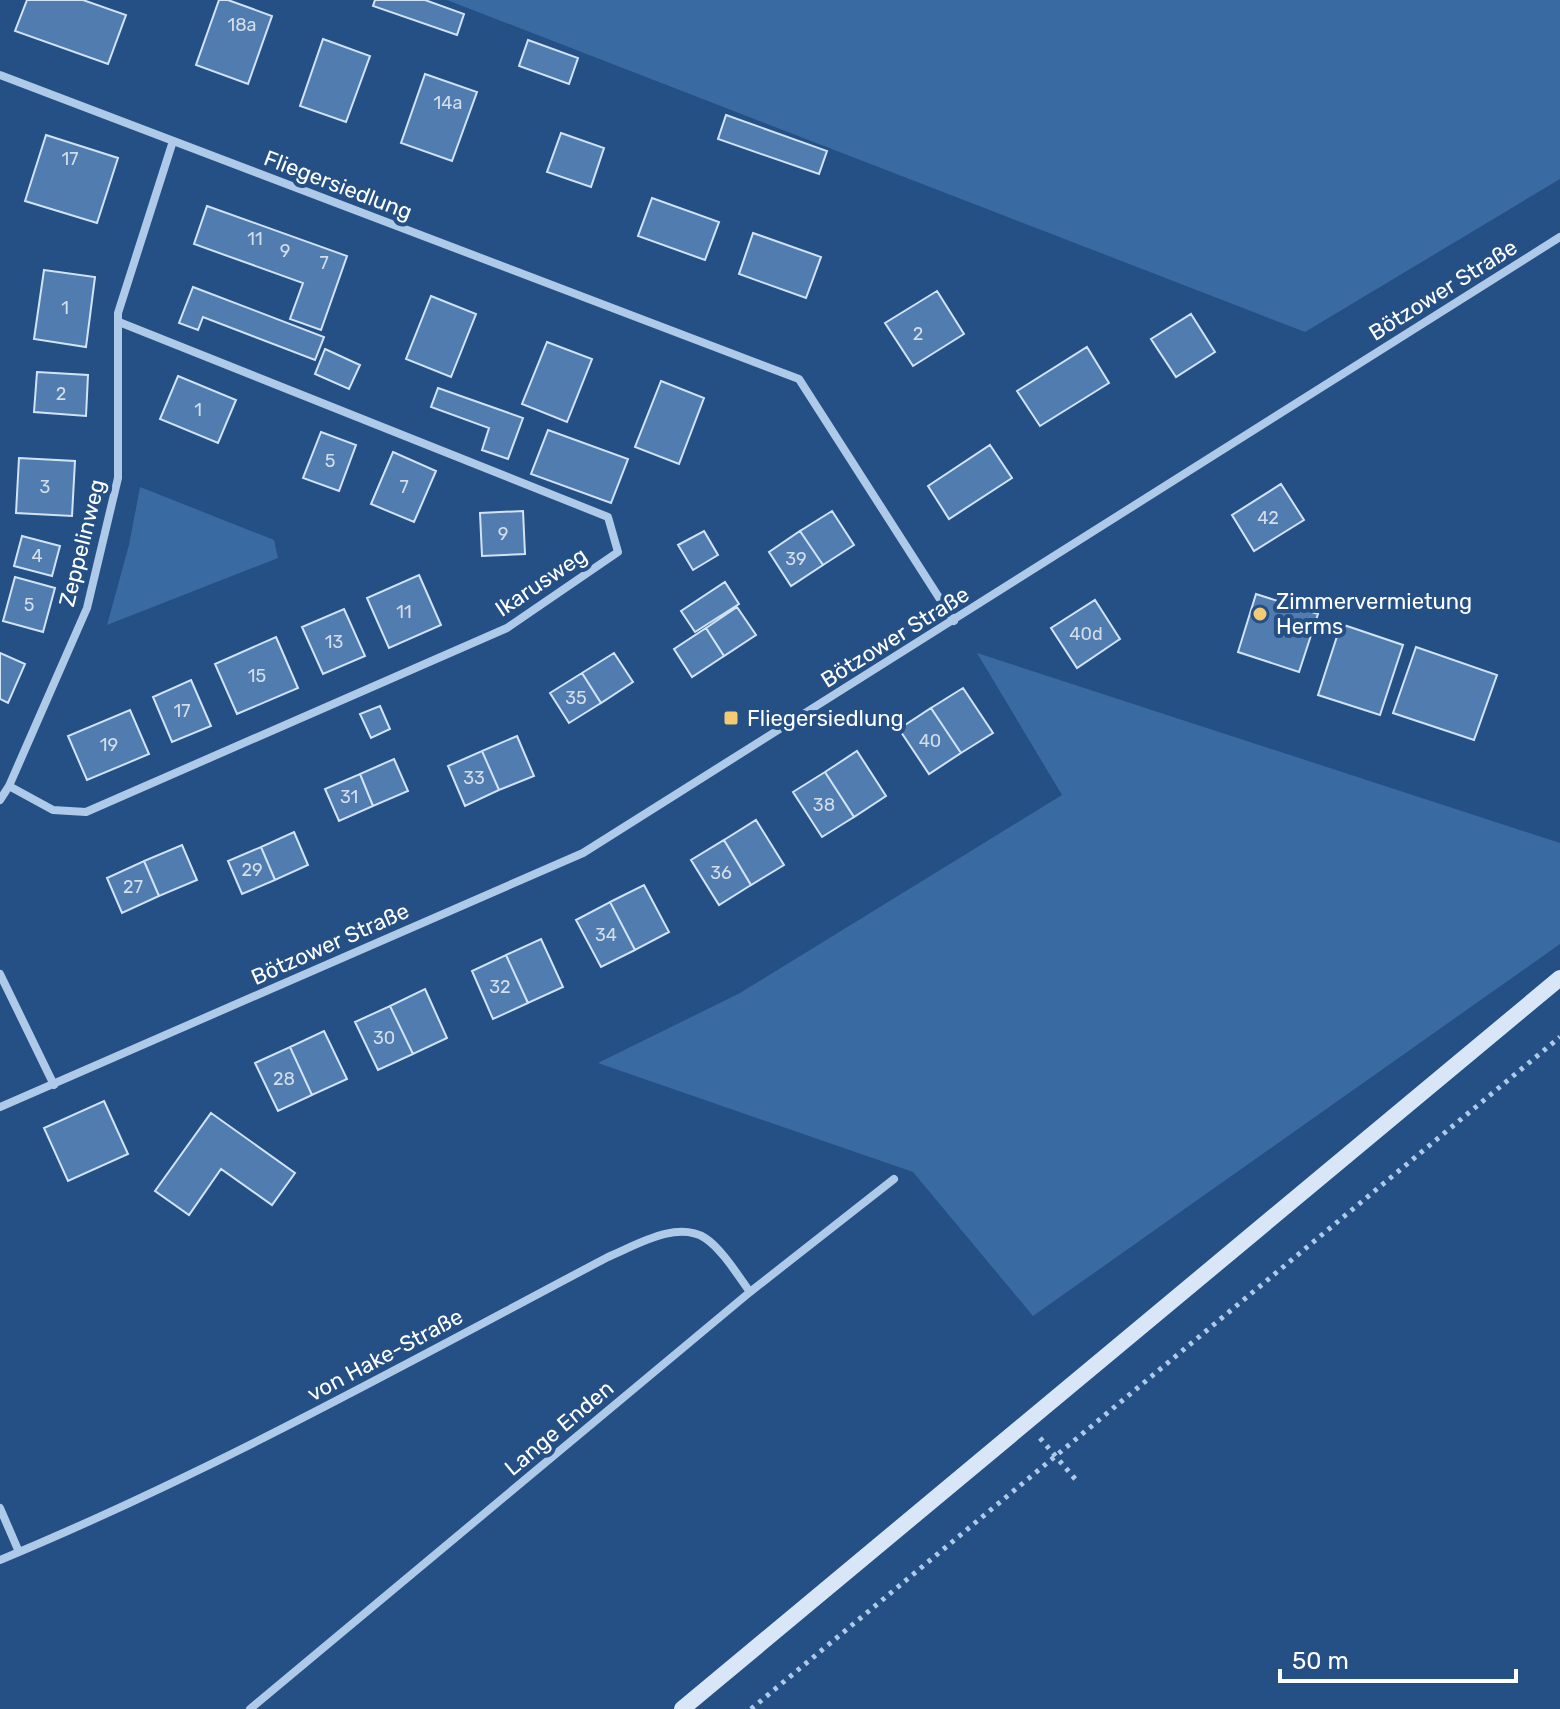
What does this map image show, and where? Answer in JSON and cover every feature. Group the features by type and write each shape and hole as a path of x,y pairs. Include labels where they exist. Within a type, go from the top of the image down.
{"main road":[{"path":"682,1709 1560,978"}],"street":[{"name":"Fliegersiedlung","path":"0,75 799,379 954,621"},
{"name":"Zeppelinweg","path":"0,800 9,786 87,608 118,478 118,313 173,141"},
{"name":"Bötzower Straße","path":"0,1107 583,853 1560,237"},
{"name":"Ikarusweg","path":"9,786 53,810 86,812 507,628 618,552 608,517 119,322"},
{"path":"0,974 54,1085"},
{"name":"Lange Enden","path":"250,1709 750,1292 894,1179"},
{"name":"von Hake-Straße","path":"0,1560 196,1473 308,1417 608,1257 655,1237 680,1231 705,1238 750,1292"},
{"path":"0,1508 19,1552"}],"path":[{"path":"751,1709 1560,1037"},
{"path":"1028,1422 1076,1480"}],"shaded area":[{"path":"447,0 1560,0 1560,179 1305,332"},
{"path":"140,487 274,540 278,558 107,625 129,545"},
{"path":"977,653 1560,843 1560,944 1033,1316 913,1172 598,1063 740,993 1062,795"}],"building":[{"path":"27,0 83,0 126,15 108,64 15,31"},
{"path":"219,0 228,0 272,16 248,84 196,65"},
{"path":"375,0 425,0 464,14 457,35 373,6"},
{"path":"323,39 370,56 346,122 300,106"},
{"path":"528,40 578,58 569,84 519,66"},
{"path":"425,74 477,92 452,161 401,143"},
{"path":"726,115 827,151 819,174 718,139"},
{"path":"561,133 604,148 591,187 547,172"},
{"path":"46,135 118,158 97,223 25,201"},
{"path":"652,198 719,222 705,260 638,236"},
{"path":"207,206 347,256 321,330 290,319 303,283 194,244"},
{"path":"753,233 821,257 806,298 739,274"},
{"path":"44,270 95,277 86,347 34,339"},
{"path":"193,287 324,337 315,360 203,317 198,330 179,323"},
{"path":"937,291 964,334 913,366 885,323"},
{"path":"431,296 476,314 451,377 406,359"},
{"path":"1191,314 1215,352 1176,377 1151,339"},
{"path":"547,342 592,359 567,422 522,404"},
{"path":"1087,347 1109,383 1040,426 1017,391"},
{"path":"325,349 360,365 349,389 315,374"},
{"path":"37,372 88,375 86,416 34,412"},
{"path":"178,376 236,400 218,443 160,419"},
{"path":"661,381 704,398 679,464 635,447"},
{"path":"438,388 523,418 508,459 482,450 489,428 431,407"},
{"path":"548,430 628,459 611,503 531,474"},
{"path":"321,432 356,445 339,491 303,478"},
{"path":"990,445 1012,478 949,519 928,486"},
{"path":"393,452 436,471 414,522 371,504"},
{"path":"19,458 75,461 72,516 16,513"},
{"path":"1281,484 1304,520 1254,551 1232,515"},
{"path":"523,511 525,554 482,556 480,513"},
{"path":"832,511 854,545 823,565 800,531"},
{"path":"704,531 718,555 693,570 678,545"},
{"path":"800,531 823,565 791,586 769,552"},
{"path":"22,536 60,546 52,576 14,566"},
{"path":"419,575 441,625 389,648 367,598"},
{"path":"15,577 55,588 43,632 3,621"},
{"path":"725,582 739,604 695,632 681,611"},
{"path":"1256,594 1318,614 1299,672 1238,652"},
{"path":"1095,600 1120,639 1077,668 1051,628"},
{"path":"737,607 756,635 724,656 706,628"},
{"path":"344,609 365,656 323,674 302,627"},
{"path":"1341,624 1403,645 1380,715 1318,695"},
{"path":"706,628 724,656 692,677 674,649"},
{"path":"276,637 298,688 237,714 215,664"},
{"path":"1416,647 1497,675 1474,740 1393,713"},
{"path":"0,653 25,664 8,703 0,699"},
{"path":"614,653 633,682 601,703 582,673"},
{"path":"582,673 601,703 569,723 550,693"},
{"path":"191,680 211,726 172,742 153,697"},
{"path":"963,688 993,733 961,753 931,708"},
{"path":"380,706 390,729 371,738 360,714"},
{"path":"931,708 961,753 929,774 899,729"},
{"path":"130,710 149,754 87,780 68,736"},
{"path":"517,736 534,776 499,790 482,751"},
{"path":"482,751 499,790 465,806 448,766"},
{"path":"857,751 886,796 854,817 825,772"},
{"path":"394,759 408,791 373,806 360,774"},
{"path":"825,772 854,817 822,837 793,792"},
{"path":"360,774 373,806 339,821 325,789"},
{"path":"756,820 784,865 751,885 724,840"},
{"path":"294,832 308,865 275,880 261,847"},
{"path":"724,840 751,885 719,905 691,860"},
{"path":"182,845 197,880 159,896 144,861"},
{"path":"261,847 275,880 242,894 228,861"},
{"path":"144,861 159,896 122,913 107,878"},
{"path":"644,885 669,932 635,950 610,902"},
{"path":"610,902 635,950 601,967 576,920"},
{"path":"541,939 563,987 528,1003 506,955"},
{"path":"506,955 528,1003 493,1019 472,971"},
{"path":"425,989 447,1038 413,1054 390,1006"},
{"path":"390,1006 413,1054 378,1070 355,1022"},
{"path":"324,1031 347,1079 312,1095 290,1047"},
{"path":"290,1047 312,1095 278,1111 255,1063"},
{"path":"104,1101 128,1154 68,1181 44,1128"},
{"path":"211,1113 295,1173 272,1205 221,1169 189,1215 155,1191"}],"place":[{"name":"Zimmervermietung Herms","path":"1260,614"},
{"name":"Fliegersiedlung","path":"731,718"}]}
